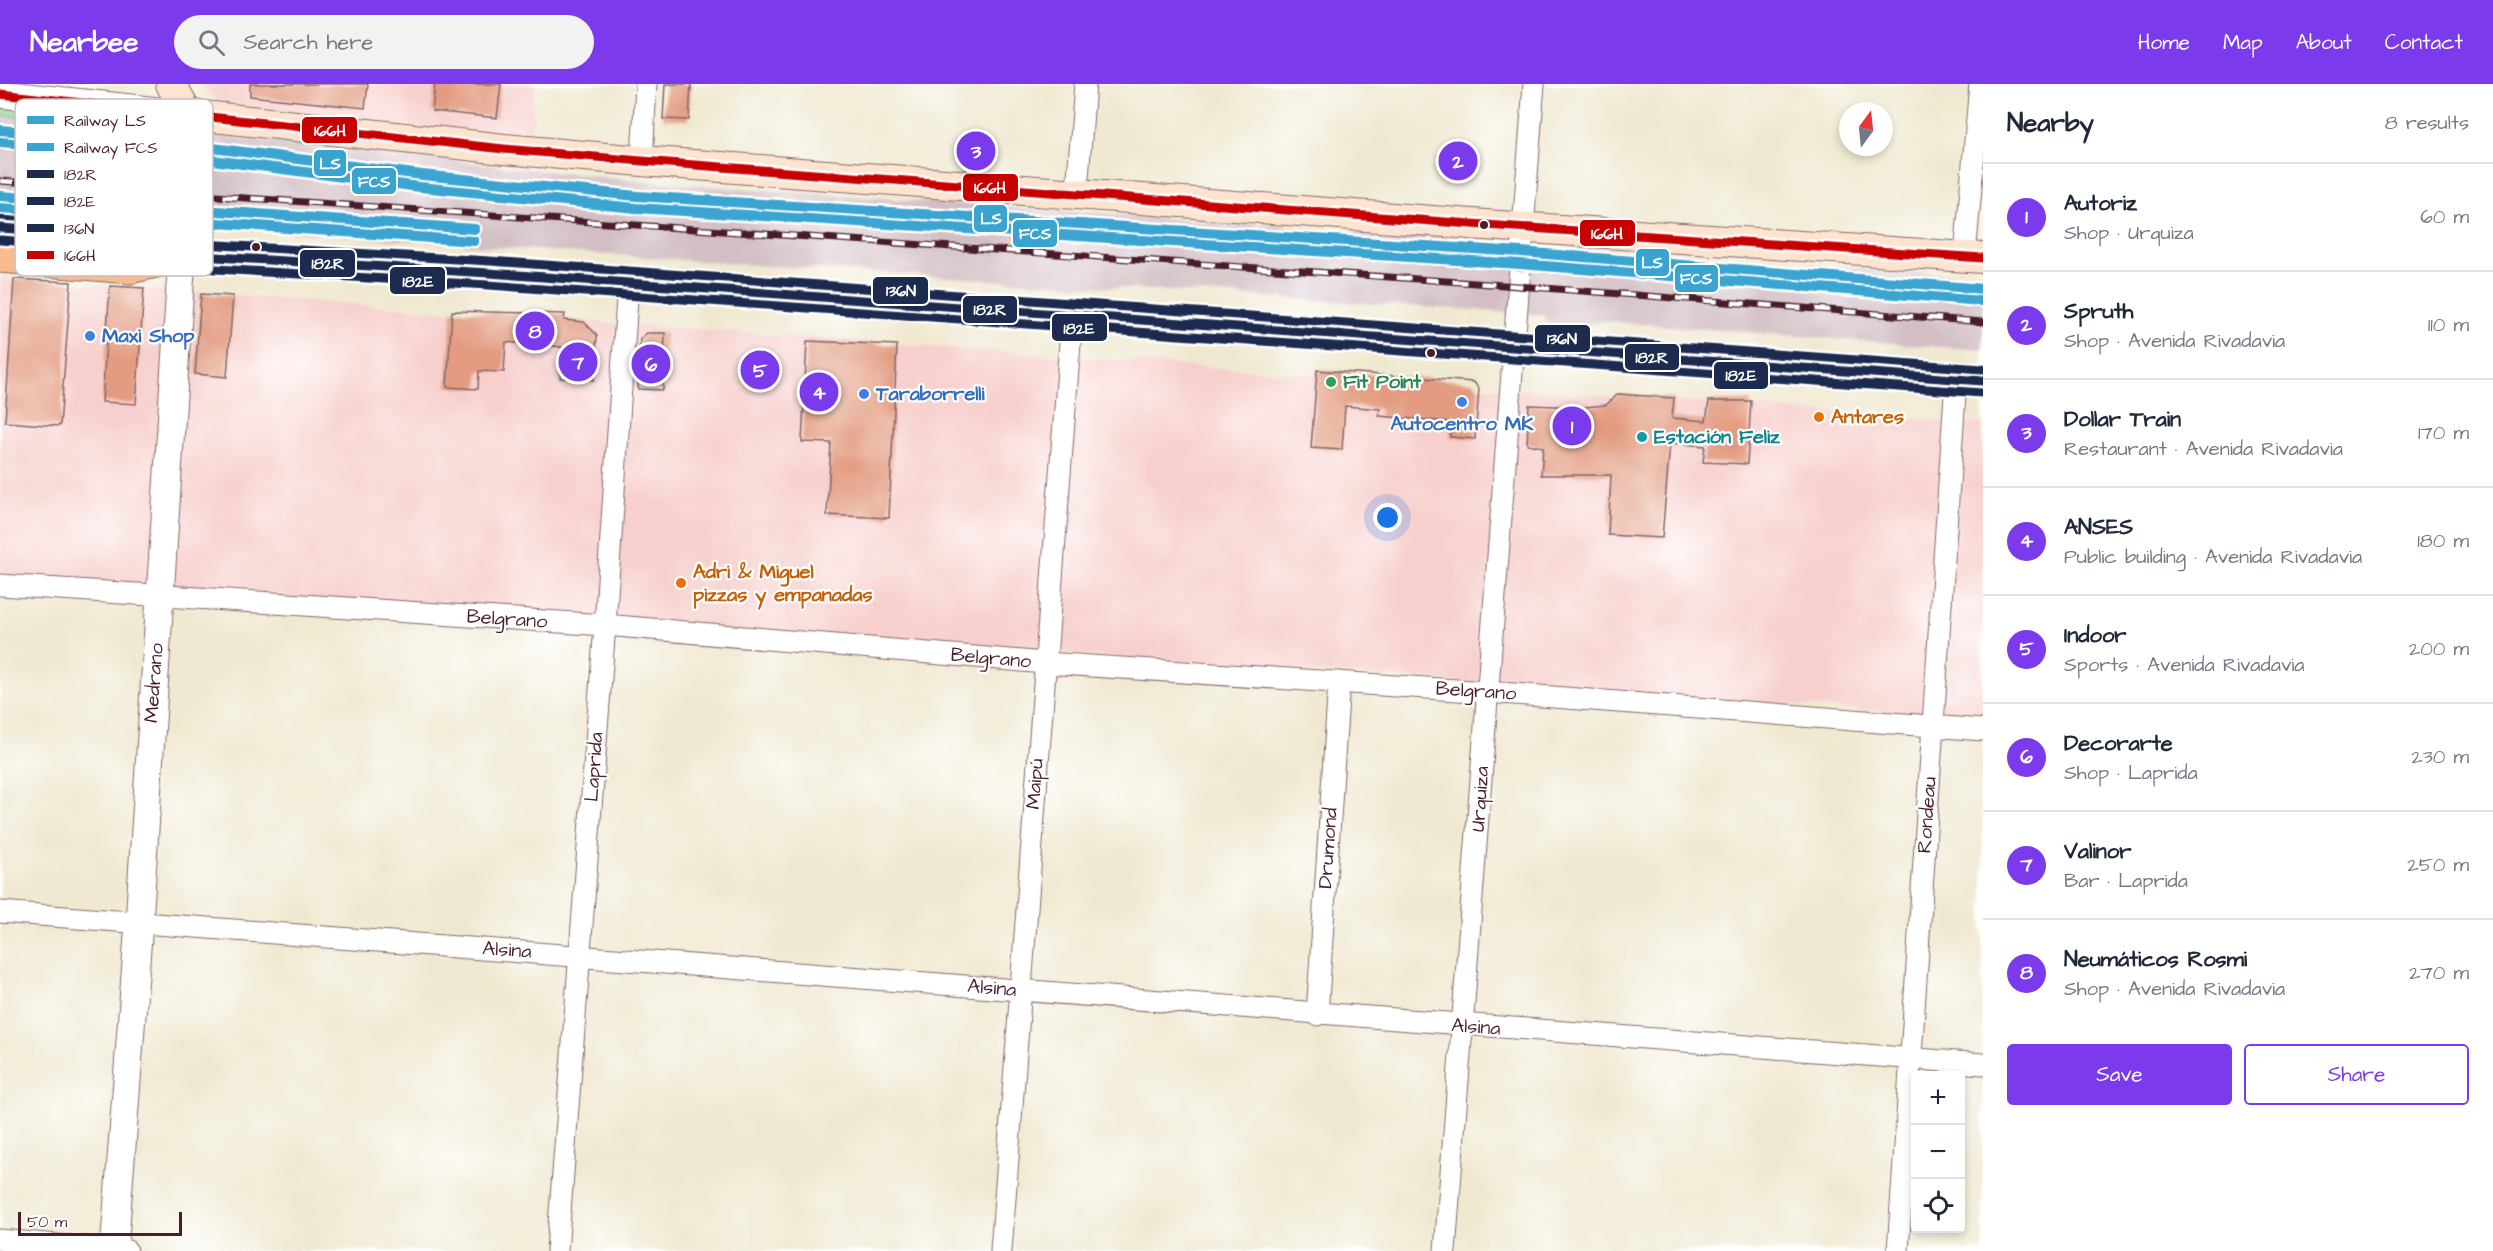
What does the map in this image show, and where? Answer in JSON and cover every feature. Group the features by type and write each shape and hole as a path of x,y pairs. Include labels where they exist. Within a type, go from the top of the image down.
{"main road":[{"name":"Medrano","path":"171,84 178,99"},
{"path":"213,117 504,150 642,161 1523,227 1974,257"},
{"path":"0,228 15,229"},
{"path":"0,256 15,257"},
{"path":"213,257 628,284 1970,380"}],"street":[{"path":"642,161 646,84"},
{"path":"1077,192 1085,84"},
{"name":"Urquiza","path":"1445,1251 1512,346 1534,84"},
{"path":"1974,257 1980,84"},
{"path":"0,94 46,99"},
{"name":"Medrano","path":"118,1251 181,276"},
{"name":"Laprida","path":"557,1251 605,625 628,284"},
{"name":"Maipú","path":"1001,1251 1019,990 1072,316"},
{"name":"Rondeau","path":"1898,1251 1933,725 1970,380"},
{"name":"Belgrano","path":"0,585 605,625 1045,663 1487,692 1983,730"},
{"name":"Drumond","path":"1317,1015 1339,682"},
{"name":"Alsina","path":"0,912 580,955 1317,1015 1983,1064"},
{"path":"0,1240 118,1251"}],"shaded area":[{"path":"200,84 535,84 531,142 220,104"},
{"path":"0,115 15,116 15,210 0,209"},
{"path":"213,134 648,182 1478,240 1486,244 1626,251 1983,277 1983,350 1603,321 1577,327 1546,323 1545,315 291,233 267,225 213,222"},
{"path":"0,278 1983,424 1983,719 0,578"}],"green space":[{"path":"0,104 15,105 15,116 0,115"}],"building":[{"path":"250,84 368,84 365,108 250,96"},
{"path":"435,84 501,84 497,118 432,111"},
{"path":"665,84 691,84 689,120 663,119"},
{"path":"14,279 71,282 60,426 5,422"},
{"path":"110,286 144,288 136,404 102,402"},
{"path":"201,294 233,296 227,377 195,374"},
{"path":"452,311 565,314 564,320 584,322 597,335 594,380 560,378 562,347 506,342 504,372 479,371 478,389 447,387"},
{"path":"647,333 665,333 663,390 638,389 640,339"},
{"name":"Taraborrelli","path":"807,341 897,345 889,518 827,515 831,443 802,442"},
{"path":"1317,370 1474,382 1479,389 1475,439 1450,437 1451,422 1379,416 1380,409 1345,406 1342,450 1311,448"},
{"path":"1618,394 1674,398 1672,418 1706,421 1709,401 1751,401 1747,464 1703,462 1705,446 1670,443 1662,538 1608,535 1611,475 1541,475 1543,447 1527,444 1529,405 1585,407 1606,405"}],"railway":[{"path":"0,145 15,146"},
{"path":"213,161 420,189 636,210 1520,268 1983,303"},
{"path":"0,181 15,182"},
{"path":"213,196 1518,286 1983,322"}],"rail line":[{"name":"LS","path":"0,130 15,131"},
{"name":"FCS","path":"0,142 15,143"},
{"name":"LS","path":"213,148 422,175 637,196 1521,252 1983,289"},
{"name":"FCS","path":"213,160 420,187 636,208 1520,264 1982,301"},
{"name":"LS","path":"0,196 15,197"},
{"name":"FCS","path":"0,208 15,209"},
{"name":"LS","path":"213,211 475,229"},
{"name":"FCS","path":"213,223 474,241"}],"transit line":[{"name":"166H","path":"0,94 46,99"},
{"name":"166H","path":"213,117 504,149 642,161 1485,225 1983,258"},
{"name":"136N","path":"1,216 15,217"},
{"name":"182R","path":"0,228 15,229"},
{"name":"182E","path":"0,240 15,241"},
{"name":"136N","path":"213,245 490,261 1983,369"},
{"name":"182R","path":"213,257 489,273 1983,381"},
{"name":"182E","path":"213,269 488,285 1982,393"}],"place":[{"name":"Dollar Train","path":"976,151"},
{"name":"Spruth","path":"1458,161"},
{"name":"Neumáticos Rosmi","path":"535,331"},
{"name":"Maxi Shop","path":"90,336"},
{"name":"Valinor","path":"578,362"},
{"name":"Decorarte","path":"651,364"},
{"name":"Indoor","path":"760,370"},
{"name":"Fit Point","path":"1331,382"},
{"name":"ANSES","path":"819,392"},
{"name":"Taraborrelli","path":"864,394"},
{"name":"Autocentro MK","path":"1462,402"},
{"name":"Antares","path":"1819,417"},
{"name":"Autoriz","path":"1572,426"},
{"name":"Estación Feliz","path":"1642,437"},
{"name":"Adri & Miguel pizzas y empanadas","path":"681,583"}]}
